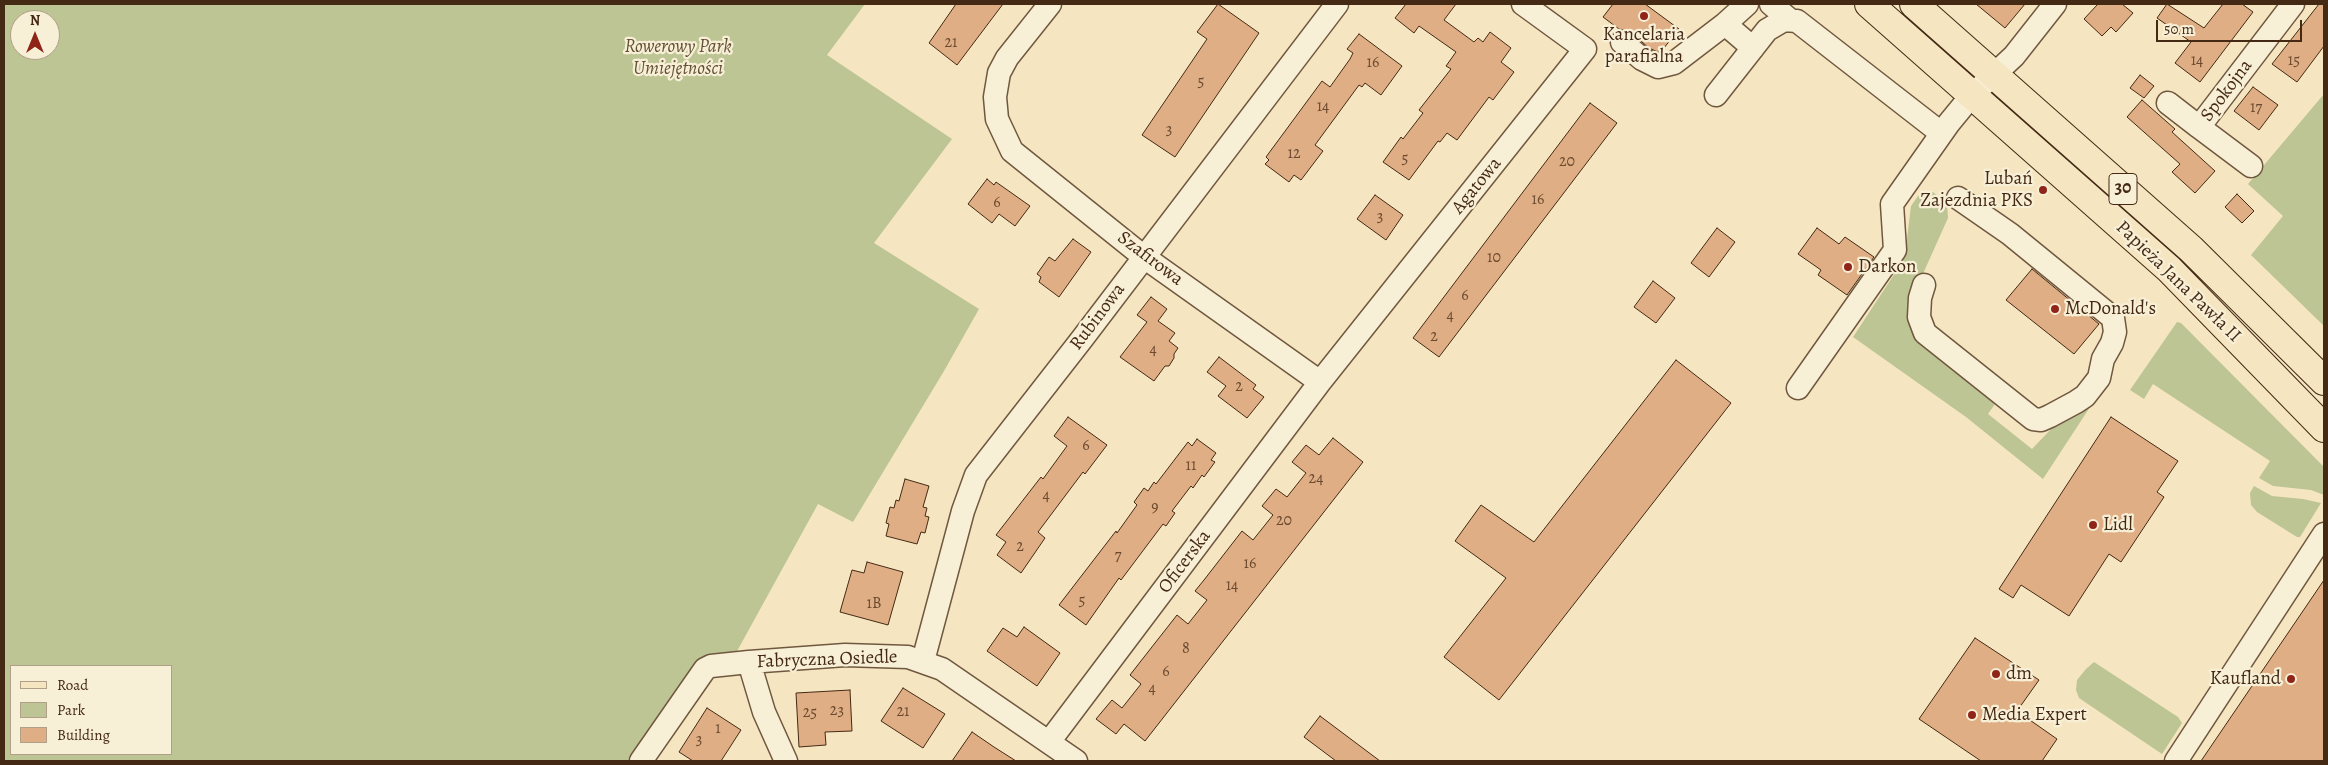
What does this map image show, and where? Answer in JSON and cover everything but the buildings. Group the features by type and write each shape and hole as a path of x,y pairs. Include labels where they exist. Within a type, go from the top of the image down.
{"main road":[{"name":"Papieża Jana Pawła II","path":"1869,4 2169,269 2324,428"},
{"name":"Papieża Jana Pawła II","path":"1914,4 2191,249 2324,381"}],"street":[{"name":"Szafirowa","path":"1050,4 1007,58 999,73 995,97 997,119 1007,143 1022,160 1144,256 1320,382"},
{"name":"Rubinowa","path":"923,661 963,511 976,474 1338,4"},
{"name":"Agatowa","path":"1320,382 1585,49 1523,4"},
{"path":"1622,42 1642,59 1658,67 1674,63 1725,24 1747,4"},
{"path":"1771,4 1790,20"},
{"path":"1798,388 1895,250 1892,204 1941,133 1972,95 2014,56 2054,4"},
{"name":"Spokojna","path":"2251,166 2199,127 2293,4"},
{"path":"1716,96 1752,48 1772,26 1790,20 1797,21 1809,28 1941,133"},
{"path":"1725,24 1752,48"},
{"path":"2168,103 2199,127"},
{"path":"1924,285 1920,298 1920,325 1925,333 2033,419 2050,416 2065,407 2068,397 2078,380 2090,367 2103,359 2112,343 2115,323 2109,313 2010,234 1958,198"},
{"name":"Oficerska","path":"1049,742 1320,382"},
{"path":"2176,761 2318,558 2324,534"},
{"name":"Fabryczna Osiedle","path":"641,761 700,673 710,666 845,655 890,655 923,661 953,676 1076,761"},
{"path":"749,662 764,712 786,761"}],"green space":[{"name":"Rowerowy Park Umiejętności","path":"4,4 865,4 827,55 952,139 874,243 979,309 853,522 818,504 736,653 701,657 632,761 4,761"},
{"path":"2324,94 2324,326 2251,255 2283,216 2248,184"},
{"path":"1933,192 1947,204 1948,218 1913,296 1908,314 1914,332 1997,401 1988,414 2032,449 2054,426 2092,404 2043,479 1966,417 1853,337 1905,255 1911,206 1918,196"},
{"path":"2177,322 2181,323 2324,467 2324,495 2311,490 2273,486 2259,478 2270,461 2153,384 2144,399 2130,390"},
{"path":"2254,486 2272,496 2321,503 2300,537 2297,537 2257,512 2251,505 2250,493"},
{"path":"2094,662 2178,717 2182,723 2162,754 2079,698 2076,690 2077,680"}],"place":[{"name":"Kancelaria parafialna","path":"1644,16"},
{"name":"Lubań Zajezdnia PKS","path":"2043,190"},
{"name":"Darkon","path":"1848,267"},
{"name":"McDonald's","path":"2055,309"},
{"name":"Lidl","path":"2093,525"},
{"name":"dm","path":"1996,674"},
{"name":"Kaufland","path":"2291,679"},
{"name":"Media Expert","path":"1972,715"}]}
